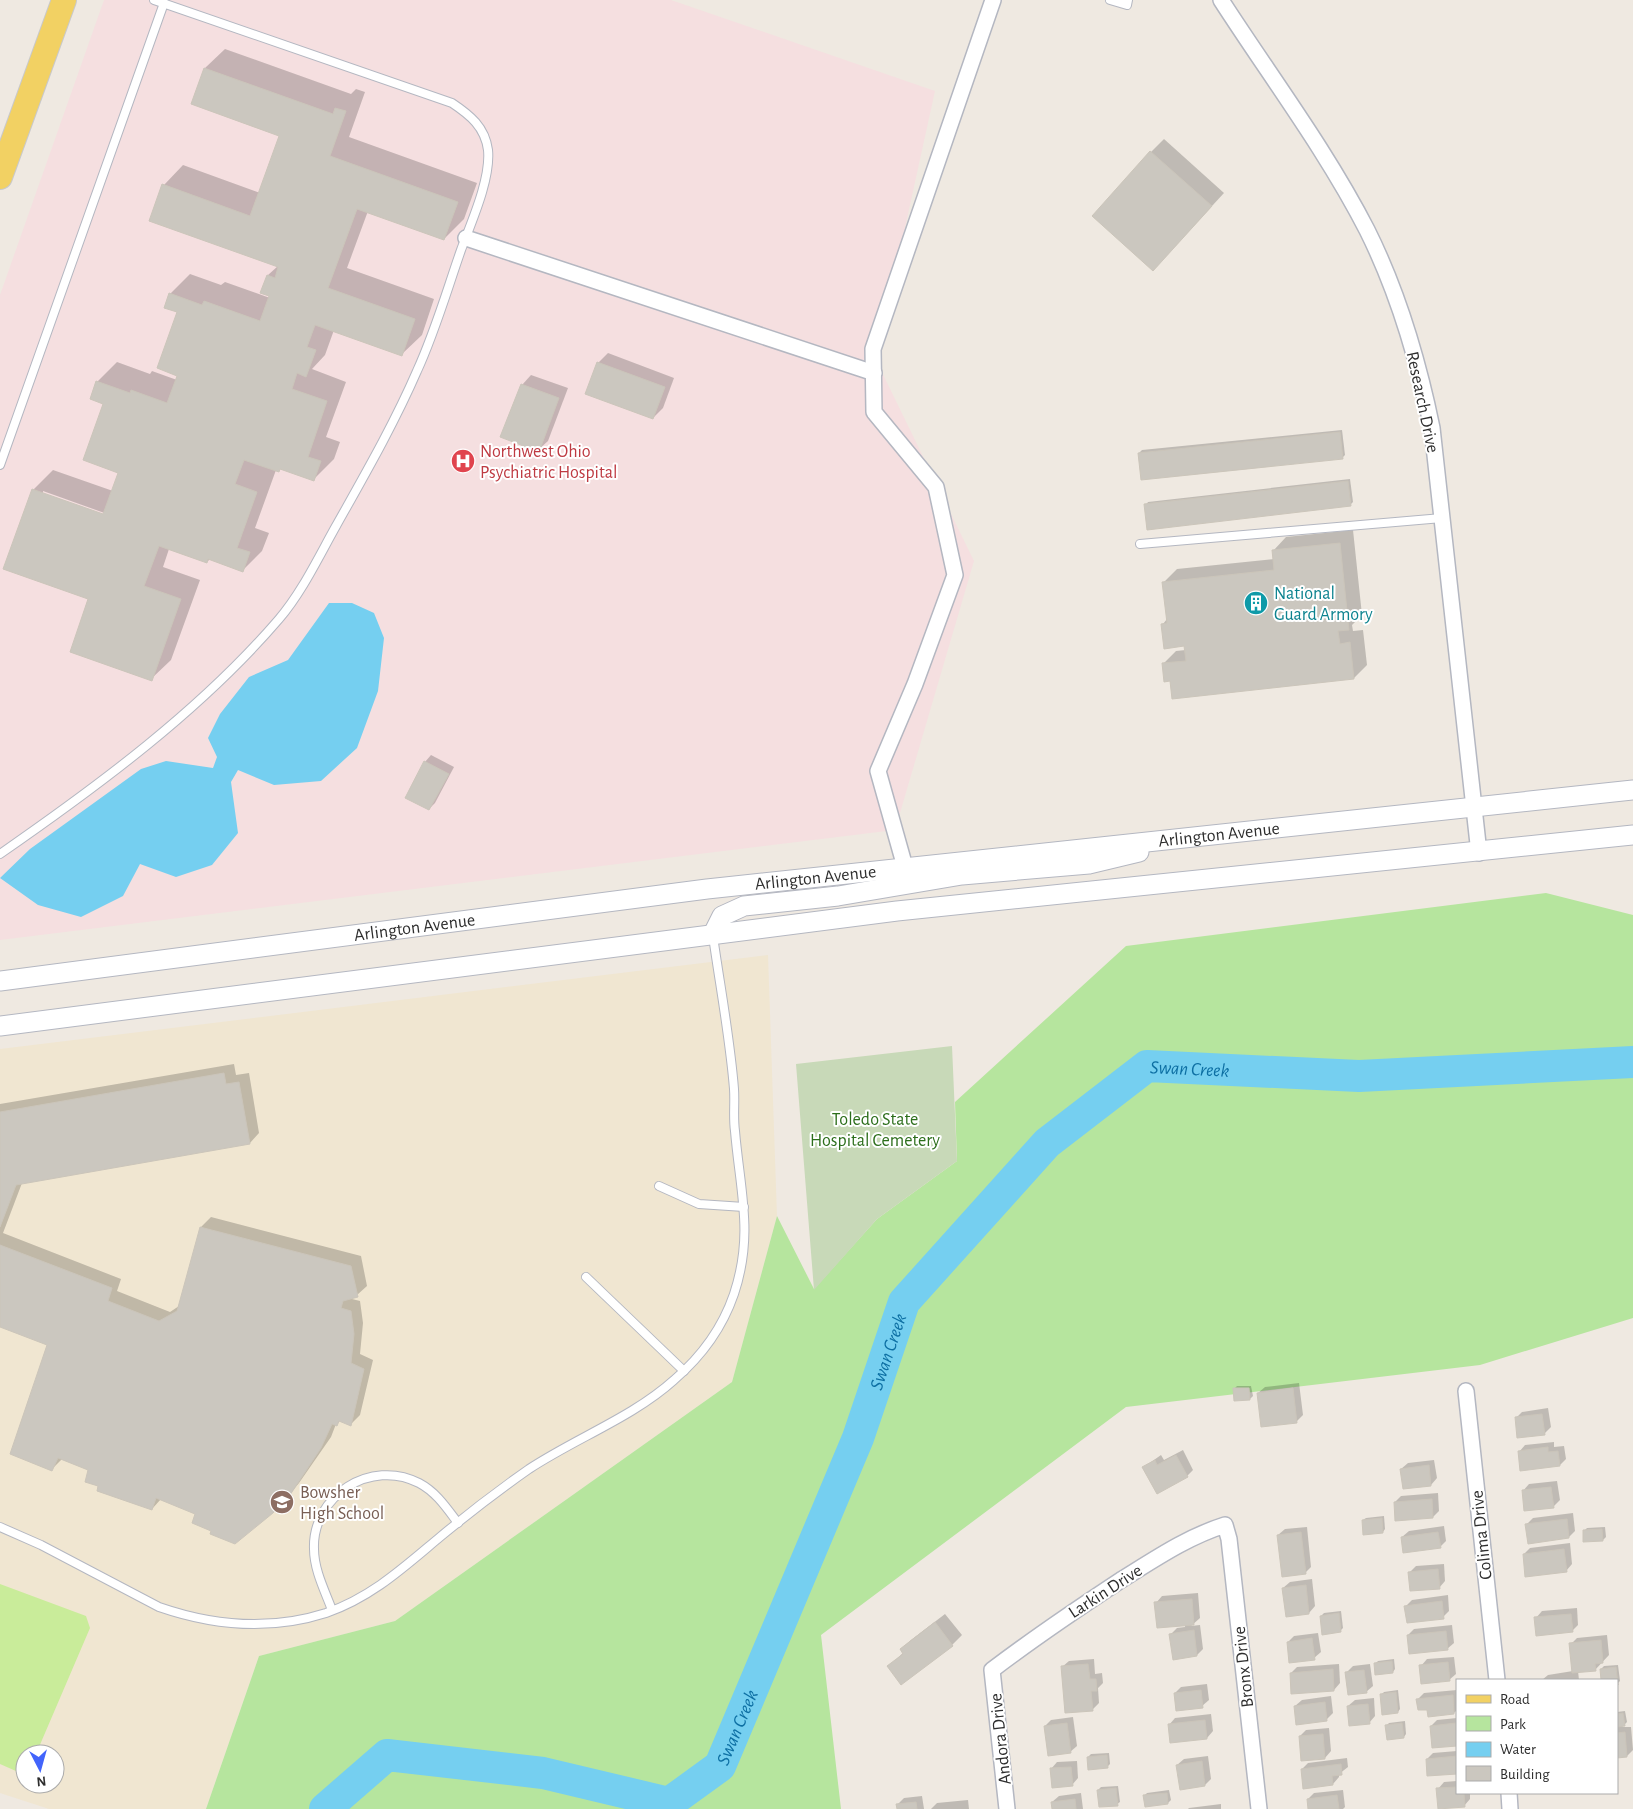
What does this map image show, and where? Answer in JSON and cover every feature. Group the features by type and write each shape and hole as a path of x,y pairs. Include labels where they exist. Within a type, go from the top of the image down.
{"main road":[{"path":"0,177 64,0"}],"street":[{"path":"905,867 878,771 915,684 955,575 936,486 874,412 873,349 993,0"},
{"name":"Research Drive","path":"1221,0 1340,183 1367,230 1387,275 1421,376 1432,428 1479,852"},
{"path":"466,238 874,373"},
{"name":"Arlington Avenue","path":"0,981 708,889 1633,790"},
{"path":"713,934 722,916 744,906 838,896 962,875 1089,864 1221,834"},
{"path":"0,1026 897,911 1633,835"},
{"name":"Colima Drive","path":"1466,1390 1497,1679"},
{"name":"Larkin Drive","path":"992,1670 1048,1628 1149,1563 1198,1533 1225,1525"},
{"name":"Bronx Drive","path":"1225,1525 1229,1539 1258,1809"},
{"name":"Andora Drive","path":"992,1670 1007,1809"},
{"path":"1509,1794 1510,1809"}],"lane":[{"path":"0,854 94,785 194,705 247,655 290,605 359,485 418,371 466,238 484,181 488,152 485,139 478,124 467,112 452,102 154,0"},
{"path":"1110,0 1127,5 1128,0"},
{"path":"0,465 164,4"},
{"path":"1140,544 1442,518"},
{"path":"0,1527 41,1545 159,1608 228,1624 279,1624 332,1610 368,1594 390,1580 458,1523 527,1471 576,1440 646,1402 684,1371 703,1352 715,1335 732,1298 744,1254 744,1207 734,1129 734,1089 713,934"},
{"path":"659,1186 699,1204 744,1207"},
{"path":"586,1277 684,1371"},
{"path":"332,1610 316,1566 314,1536 325,1508 345,1488 373,1477 403,1476 431,1490 458,1523"}],"shaded area":[{"name":"Northwest Ohio Psychiatric Hospital","path":"104,0 671,0 935,91 876,360 974,561 895,830 0,940 0,295"},
{"name":"Bowsher High School","path":"768,955 777,1216 732,1382 395,1621 259,1656 206,1809 49,1809 0,1793 0,1049"}],"green space":[{"path":"1546,893 1633,915 1633,1318 1480,1365 1126,1407 821,1635 841,1809 206,1809 259,1656 395,1621 732,1382 777,1216 814,1289 877,1219 957,1161 955,1102 1126,946"},
{"name":"Toledo State Hospital Cemetery","path":"952,1046 957,1161 877,1219 814,1290 796,1064"},
{"path":"0,1584 86,1616 90,1628 40,1744 15,1744 15,1771 0,1764"}],"water":[{"path":"329,603 352,603 374,613 384,638 378,691 357,748 321,781 274,785 238,770 231,782 238,833 212,865 176,877 140,864 123,896 81,917 38,905 0,878 30,849 141,769 166,761 213,768 217,757 208,738 220,714 249,677 288,660"}],"building":[{"path":"204,68 333,114 335,108 346,111 330,156 458,202 444,240 357,209 328,288 415,319 402,356 315,325 307,347 316,350 306,377 297,373 292,389 327,401 308,457 321,461 314,481 280,469 279,472 244,460 235,484 257,492 237,548 250,552 243,572 208,559 207,563 159,546 144,586 181,599 152,681 70,652 88,599 3,569 32,489 103,514 118,473 83,460 103,404 90,399 96,381 130,393 131,390 167,403 177,376 157,368 177,312 164,308 169,293 202,305 204,301 260,321 269,296 260,293 267,275 275,278 278,267 149,221 162,184 250,216 279,136 191,104"},
{"path":"1150,151 1212,206 1153,271 1092,216"},
{"path":"597,362 665,387 653,419 585,394"},
{"path":"521,384 559,398 539,452 500,437"},
{"path":"1340,432 1343,459 1141,480 1138,453"},
{"path":"1348,481 1351,506 1147,530 1144,504"},
{"name":"National Guard Armory","path":"1340,543 1349,630 1338,631 1340,644 1350,642 1354,679 1172,699 1170,681 1164,682 1162,663 1186,661 1184,646 1164,649 1161,624 1167,623 1162,582 1274,570 1272,550"},
{"path":"424,761 449,774 429,810 405,798"},
{"path":"224,1073 226,1084 239,1082 250,1144 16,1185 0,1227 0,1112"},
{"path":"200,1227 351,1266 358,1297 343,1301 341,1308 351,1311 354,1334 351,1363 364,1369 351,1426 339,1421 337,1426 332,1424 321,1448 290,1495 273,1513 235,1544 210,1534 211,1531 192,1523 195,1514 156,1498 152,1510 97,1491 98,1486 85,1482 88,1470 58,1458 52,1471 10,1454 47,1345 0,1327 0,1245 112,1288 108,1301 159,1321 177,1311"},
{"path":"1233,1388 1249,1388 1250,1400 1234,1401"},
{"path":"1293,1388 1297,1423 1261,1427 1257,1393"},
{"path":"1542,1414 1545,1435 1517,1438 1515,1417"},
{"path":"1548,1447 1548,1452 1558,1451 1560,1466 1520,1471 1518,1451"},
{"path":"1176,1455 1188,1477 1157,1494 1142,1467 1155,1460 1157,1465"},
{"path":"1429,1465 1431,1486 1403,1489 1400,1469"},
{"path":"1551,1487 1554,1508 1524,1511 1522,1490"},
{"path":"1432,1499 1433,1518 1395,1521 1394,1502"},
{"path":"1382,1518 1383,1533 1363,1535 1362,1520"},
{"path":"1567,1519 1569,1538 1528,1544 1525,1524"},
{"path":"1602,1529 1603,1541 1583,1542 1583,1530"},
{"path":"1301,1532 1306,1574 1282,1577 1277,1535"},
{"path":"1438,1532 1441,1548 1403,1553 1401,1537"},
{"path":"1564,1549 1567,1572 1525,1577 1523,1554"},
{"path":"1438,1569 1440,1589 1410,1591 1408,1572"},
{"path":"1306,1585 1309,1614 1286,1617 1282,1588"},
{"path":"1192,1599 1194,1625 1157,1628 1154,1602"},
{"path":"1442,1601 1444,1619 1407,1623 1404,1606"},
{"path":"1339,1613 1341,1632 1322,1635 1320,1616"},
{"path":"1571,1614 1573,1632 1536,1636 1534,1617"},
{"path":"935,1622 953,1646 901,1685 887,1666 903,1654 900,1649"},
{"path":"1194,1630 1197,1656 1173,1660 1169,1634"},
{"path":"1446,1631 1448,1650 1409,1654 1407,1635"},
{"path":"1312,1638 1315,1660 1289,1663 1287,1642"},
{"path":"1601,1640 1603,1663 1595,1664 1596,1671 1572,1673 1569,1643"},
{"path":"1392,1661 1393,1673 1375,1675 1374,1663"},
{"path":"1448,1662 1450,1681 1421,1684 1419,1665"},
{"path":"1088,1664 1090,1679 1096,1679 1097,1691 1091,1691 1093,1711 1065,1713 1061,1666"},
{"path":"1616,1667 1617,1679 1601,1679 1600,1669"},
{"path":"1333,1669 1334,1691 1291,1694 1290,1673"},
{"path":"1364,1670 1367,1693 1348,1695 1345,1672"},
{"path":"1201,1690 1203,1708 1176,1711 1174,1693"},
{"path":"1396,1692 1398,1713 1382,1715 1380,1694"},
{"path":"1453,1695 1454,1714 1428,1717 1427,1710 1418,1710 1416,1699"},
{"path":"1325,1702 1327,1721 1296,1725 1294,1706"},
{"path":"1368,1704 1370,1724 1349,1726 1347,1706"},
{"path":"1623,1713 1625,1726 1618,1727 1618,1714"},
{"path":"1205,1720 1207,1739 1170,1743 1168,1724"},
{"path":"1067,1723 1071,1753 1048,1756 1044,1726"},
{"path":"1402,1723 1404,1738 1387,1740 1385,1725"},
{"path":"1456,1723 1456,1746 1432,1748 1430,1726"},
{"path":"1625,1732 1627,1757 1618,1758 1618,1733"},
{"path":"1323,1734 1325,1759 1301,1761 1299,1736"},
{"path":"1107,1755 1108,1768 1088,1770 1087,1757"},
{"path":"1456,1756 1456,1774 1427,1776 1426,1759"},
{"path":"1202,1761 1205,1786 1180,1790 1176,1765"},
{"path":"1341,1764 1342,1775 1332,1776 1333,1785 1303,1789 1301,1769"},
{"path":"1071,1767 1073,1786 1052,1788 1050,1768"},
{"path":"1456,1787 1456,1794 1464,1794 1465,1807 1438,1809 1436,1788"},
{"path":"1116,1788 1118,1806 1099,1807 1097,1790"},
{"path":"1167,1793 1168,1804 1145,1807 1143,1795"},
{"path":"1337,1795 1339,1809 1308,1809 1307,1799"},
{"path":"1075,1799 1076,1809 1052,1809 1051,1802"},
{"path":"916,1802 917,1809 897,1809 896,1804"}],"waterway":[{"name":"Swan Creek","path":"325,1809 387,1755 543,1773 669,1803 720,1766 858,1438 904,1302 1047,1143 1147,1066 1359,1076 1633,1062"}],"place":[{"name":"Northwest Ohio Psychiatric Hospital","path":"463,461"},
{"name":"National Guard Armory","path":"1256,603"},
{"name":"Bowsher High School","path":"282,1502"}]}
